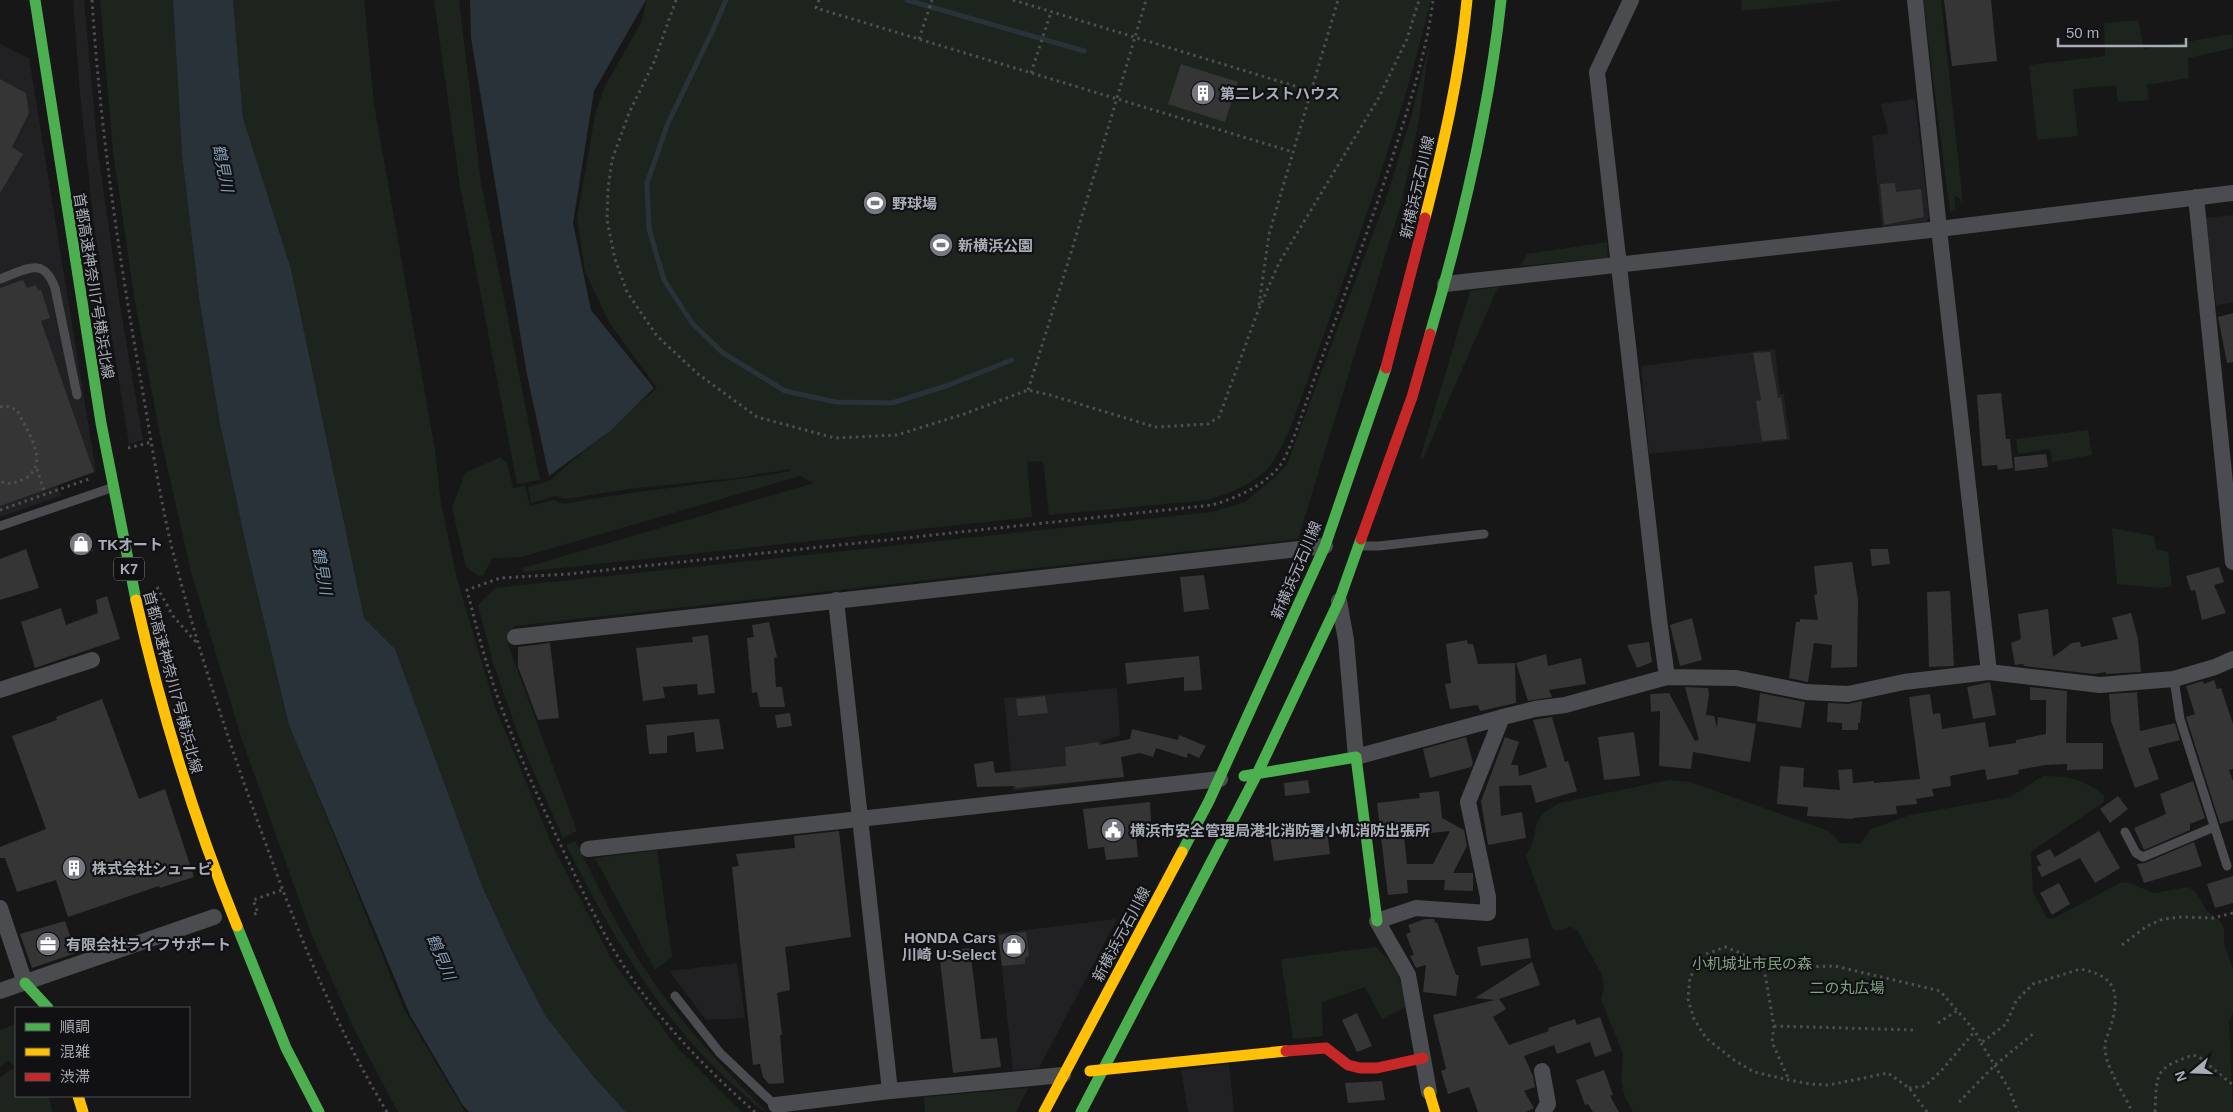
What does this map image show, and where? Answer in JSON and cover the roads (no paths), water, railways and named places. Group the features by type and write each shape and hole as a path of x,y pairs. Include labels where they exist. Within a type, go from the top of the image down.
{"main road":[{"name":"首都高速神奈川7号横浜北線","path":"28,0 94,421 121,565 146,673 176,782 218,898 265,1017 311,1112"},
{"name":"首都高速神奈川7号横浜北線","path":"35,0 101,423 128,562 152,671 183,781 224,895 286,1048 319,1112"},
{"name":"新横浜元石川線","path":"1044,1112 1220,779 1325,546 1378,392 1409,285 1438,166 1463,40 1467,0"},
{"path":"1081,1112 1257,774 1339,602 1412,397 1444,284 1472,169 1496,47 1501,0"},
{"path":"1220,779 1356,758 1377,921"},
{"path":"26,982 47,1007"},
{"path":"1063,1075 1320,1047 1330,1048 1351,1067 1362,1069 1423,1058"},
{"path":"1429,1092 1435,1112"},
{"path":"78,1097 83,1112"}],"street":[{"path":"1631,0 1597,72 1667,677"},
{"path":"1915,0 1989,672"},
{"path":"1444,284 1939,229 2233,193"},
{"path":"2196,198 2228,464 2233,562"},
{"path":"515,637 1325,546"},
{"path":"836,600 890,1091"},
{"path":"1339,602 1346,640 1356,758 1502,717 1535,709 1565,705 1667,677 1736,678 1806,692 1848,694 1904,682 1989,672 2100,685 2174,679 2216,667 2233,659"},
{"path":"0,690 92,660"},
{"path":"1429,1092 1408,976 1377,921 1416,908 1488,913 1488,897 1468,802 1502,717"},
{"path":"588,849 1220,779"},
{"path":"0,908 26,982"},
{"path":"0,991 214,917"},
{"path":"1542,1071 1548,1104 1543,1112"},
{"path":"779,1109 890,1091 1063,1075"}],"lane":[{"path":"0,280 38,268 45,270 50,275 55,288 77,395"},
{"path":"0,526 125,484"},
{"path":"1358,546 1379,546 1484,534"},
{"path":"2174,679 2180,719 2227,866"},
{"path":"2125,832 2136,853 2143,857 2214,828"},
{"path":"675,996 720,1053 779,1109"}],"water":[{"name":"鶴見川","path":"173,0 233,0 243,118 291,269 364,618 395,649 482,886 511,949 545,1015 593,1076 626,1112 469,1112 462,1104 410,1015 289,725 248,554 220,424 199,298 182,155"},
{"path":"470,0 646,0 594,91 573,223 591,310 654,388 611,430 549,476 527,375 471,38"}],"waterway":[{"path":"726,0 668,123 647,183 649,229 664,280 692,323 723,353 785,391 836,402 892,403 946,386 1012,360"},
{"path":"907,0 1084,51"}],"place":[{"name":"第二レストハウス","path":"1203,93"},
{"name":"野球場","path":"875,203"},
{"name":"新横浜公園","path":"941,245"},
{"name":"TKオート","path":"81,544"},
{"name":"横浜市安全管理局港北消防署小机消防出張所","path":"1113,830"},
{"name":"株式会社シュービ","path":"74,868"},
{"name":"有限会社ライフサポート","path":"48,944"},
{"name":"HONDA Cars 川崎 U-Select","path":"1014,946"}],"park label":[{"name":"小机城址市民の森","path":"1752,963"},
{"name":"二の丸広場","path":"1847,987"}]}
